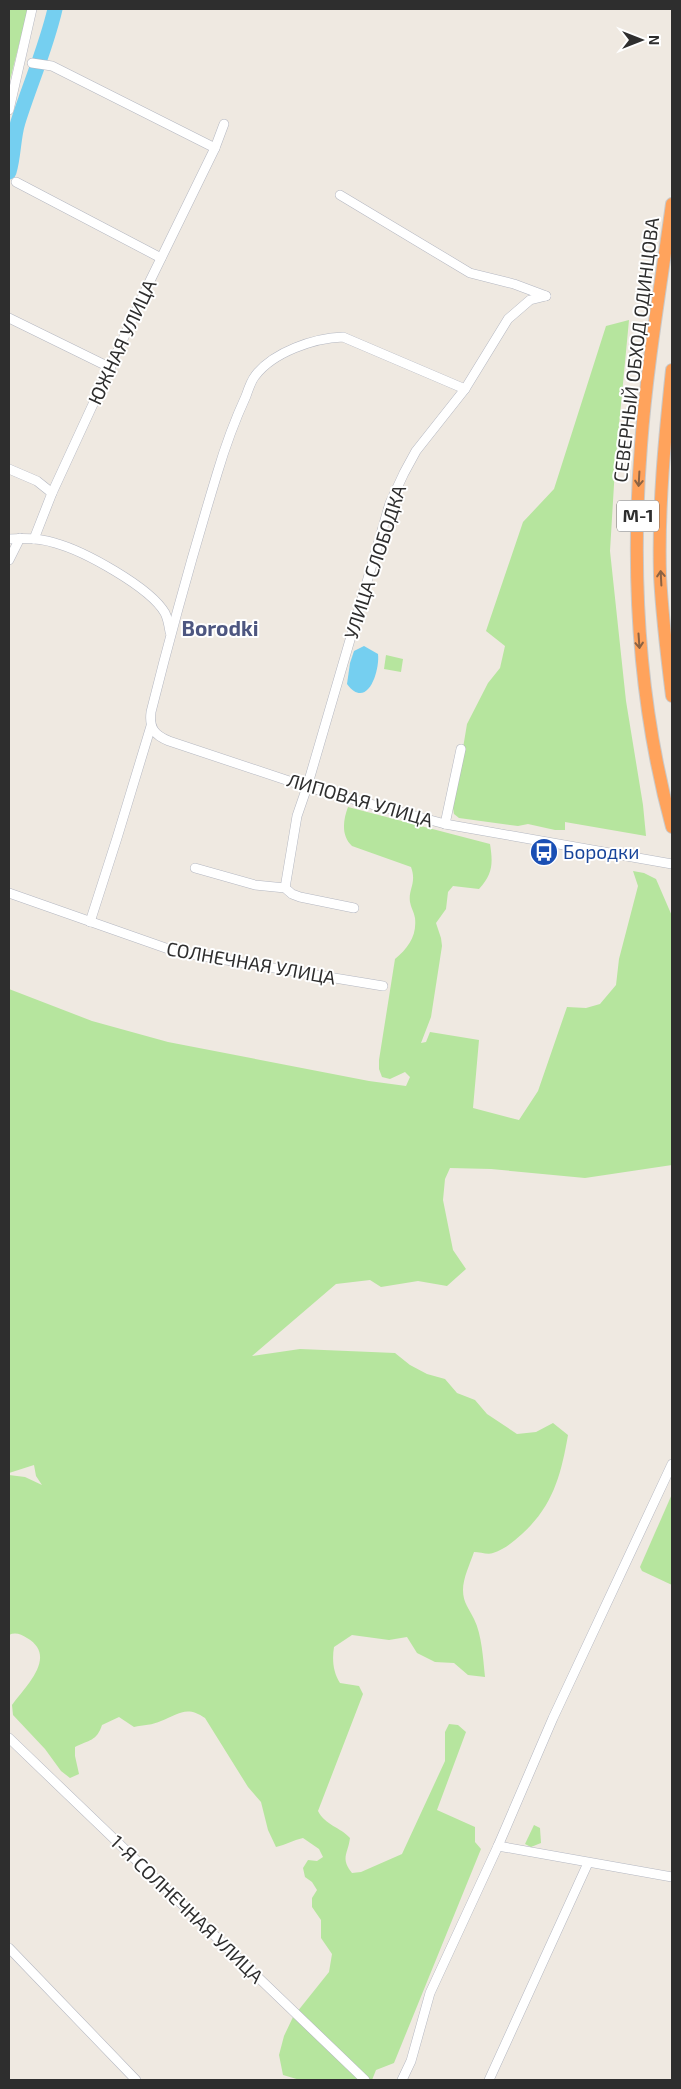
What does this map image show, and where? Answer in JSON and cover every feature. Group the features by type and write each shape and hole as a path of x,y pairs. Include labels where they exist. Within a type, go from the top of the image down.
{"highway":[{"name":"СЕВЕРНЫЙ ОБХОД ОДИНЦОВА","path":"672,204 641,443 636,573 640,646 652,737 672,827"},
{"name":"СЕВЕРНЫЙ ОБХОД ОДИНЦОВА","path":"672,370 664,444 660,574 672,696"}],"street":[{"path":"9,110 12,84 32,9"},
{"path":"32,63 52,66 215,148"},
{"name":"ЮЖНАЯ УЛИЦА","path":"33,538 52,492 215,148 224,124"},
{"path":"16,182 162,258"},
{"name":"УЛИЦА СЛОБОДКА","path":"285,888 297,816 390,503 416,451 465,388 508,319 530,300 546,296 514,284 470,274 340,195"},
{"path":"9,318 111,368"},
{"path":"90,922 150,726 151,712 193,551 232,426 254,376 276,357 300,346 343,337 465,388"},
{"path":"9,469 36,481 52,492"},
{"path":"9,560 20,538"},
{"path":"9,539 33,538 54,543 76,551 128,580 148,595 165,613 170,635"},
{"name":"ЛИПОВАЯ УЛИЦА","path":"150,726 156,734 169,741 307,787 446,824 672,864"},
{"path":"446,824 461,749"},
{"path":"195,868 255,884 285,888 300,897 354,908"},
{"name":"СОЛНЕЧНАЯ УЛИЦА","path":"9,893 177,952 383,986"},
{"path":"402,2080 411,2061 430,1993 498,1846 553,1718 672,1464"},
{"name":"1-Я СОЛНЕЧНАЯ УЛИЦА","path":"9,1738 365,2080"},
{"path":"498,1846 672,1877"},
{"path":"489,2080 588,1863"},
{"path":"9,1948 136,2080"}],"green space":[{"path":"9,9 28,9 9,84"},
{"path":"629,320 615,468 610,551 626,701 643,805 646,836 565,822 565,830 555,830 528,824 518,826 459,818 454,814 453,808 467,724 488,683 500,668 505,646 486,631 523,522 554,489 606,326"},
{"path":"386,655 403,659 401,672 384,669"},
{"path":"348,807 490,844 491,868 484,884 479,889 453,886 448,892 446,909 436,923 442,946 431,1017 421,1043 426,1042 430,1032 479,1040 473,1108 519,1120 538,1091 567,1007 586,1008 600,1004 616,985 619,959 638,886 633,871 644,873 656,879 672,916 672,1165 585,1178 491,1169 450,1168 445,1179 443,1200 453,1250 466,1269 447,1286 418,1281 381,1287 370,1280 336,1284 252,1356 300,1349 395,1353 410,1365 427,1374 445,1379 457,1393 475,1400 487,1414 517,1434 536,1432 553,1423 568,1435 559,1477 548,1501 533,1523 512,1542 491,1554 474,1552 467,1571 463,1585 463,1595 479,1632 485,1677 468,1675 454,1663 435,1662 417,1653 407,1637 389,1640 352,1635 334,1647 334,1666 340,1683 359,1686 363,1694 318,1811 325,1820 350,1838 346,1856 348,1868 352,1873 361,1872 402,1854 445,1761 445,1732 449,1724 458,1725 466,1732 437,1810 475,1827 475,1842 481,1849 394,2063 376,2070 372,2080 300,2080 283,2075 279,2055 284,2036 293,2017 329,1972 332,1954 321,1938 321,1920 312,1907 312,1898 317,1890 312,1882 305,1877 303,1868 308,1860 317,1861 323,1857 319,1849 303,1838 276,1847 268,1830 261,1802 248,1787 205,1718 199,1714 188,1711 183,1712 155,1723 134,1727 119,1717 102,1725 95,1737 75,1747 79,1774 70,1778 61,1771 45,1749 13,1715 12,1705 36,1671 40,1662 40,1653 36,1645 25,1637 16,1634 9,1635 9,1475 25,1477 42,1485 36,1476 34,1465 9,1473 9,989 92,1021 168,1042 369,1081 406,1086 410,1077 405,1072 390,1079 382,1077 379,1069 379,1060 395,959 408,946 415,930 415,918 410,904 413,873 411,867 352,846 348,842 344,828"},
{"path":"672,1494 672,1585 642,1571 640,1567"},
{"path":"534,1825 540,1828 541,1843 531,1847 525,1844"}],"water":[{"path":"364,646 378,654 378,661 371,686 361,693 354,691 347,684 354,651"}],"waterway":[{"path":"9,172 18,122 43,52 55,9"}],"place":[{"name":"Бородки","path":"544,852"}],"district":[{"name":"Borodki","path":"220,629"}]}
